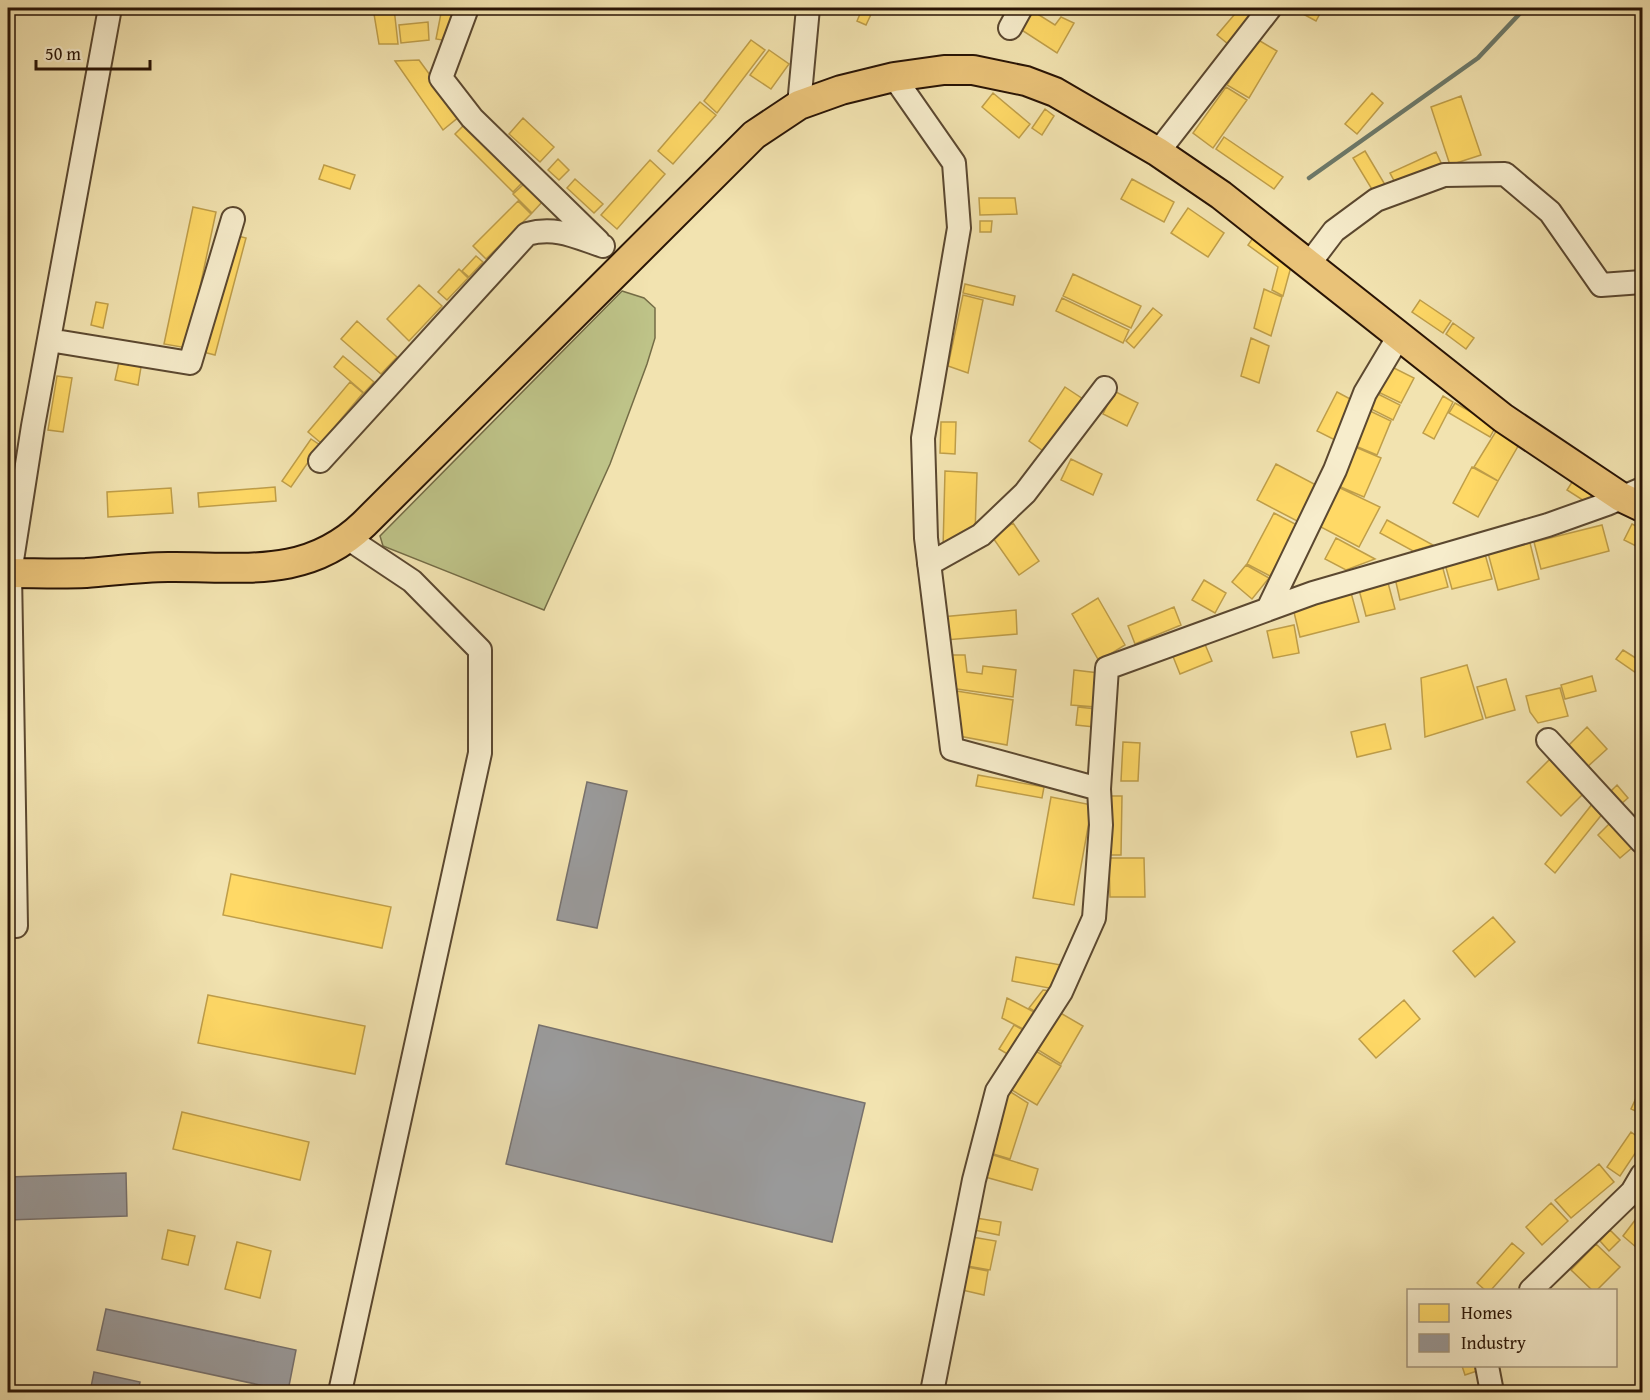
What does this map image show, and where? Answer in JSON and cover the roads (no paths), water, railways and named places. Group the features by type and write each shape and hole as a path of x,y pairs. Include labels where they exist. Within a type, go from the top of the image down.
{"main road":[{"path":"9,573 84,573 167,567 247,569 290,564 324,554 349,539 754,135 799,105 841,90 894,77 944,70 973,70 1026,81 1055,93 1158,152 1221,195 1503,418 1636,498"}],"street":[{"path":"16,926 9,573 33,426 110,8"},
{"path":"467,8 441,78 472,118 603,246"},
{"path":"799,105 808,8"},
{"path":"1010,28 1021,8"},
{"path":"1158,152 1270,8"},
{"path":"894,77 954,164 959,228 923,438 929,564 952,749 1100,789"},
{"path":"1309,264 1334,231 1376,200 1444,175 1505,174 1550,212 1601,285 1642,282"},
{"path":"49,340 190,363 233,219"},
{"path":"320,461 527,234 543,230 559,232 632,258"},
{"path":"1268,609 1335,470 1365,393 1399,336"},
{"path":"929,564 981,535 1025,494 1105,388"},
{"path":"932,1392 974,1180 997,1091 1060,992 1094,918 1101,825 1100,789 1107,668 1313,593 1636,498"},
{"path":"340,1392 480,753 480,650 412,581 349,539"},
{"path":"1548,740 1642,842"},
{"path":"1532,1289 1632,1192 1642,1175"},
{"path":"1487,1367 1492,1392"}],"waterway":[{"path":"1309,178 1478,58 1525,8"}]}
